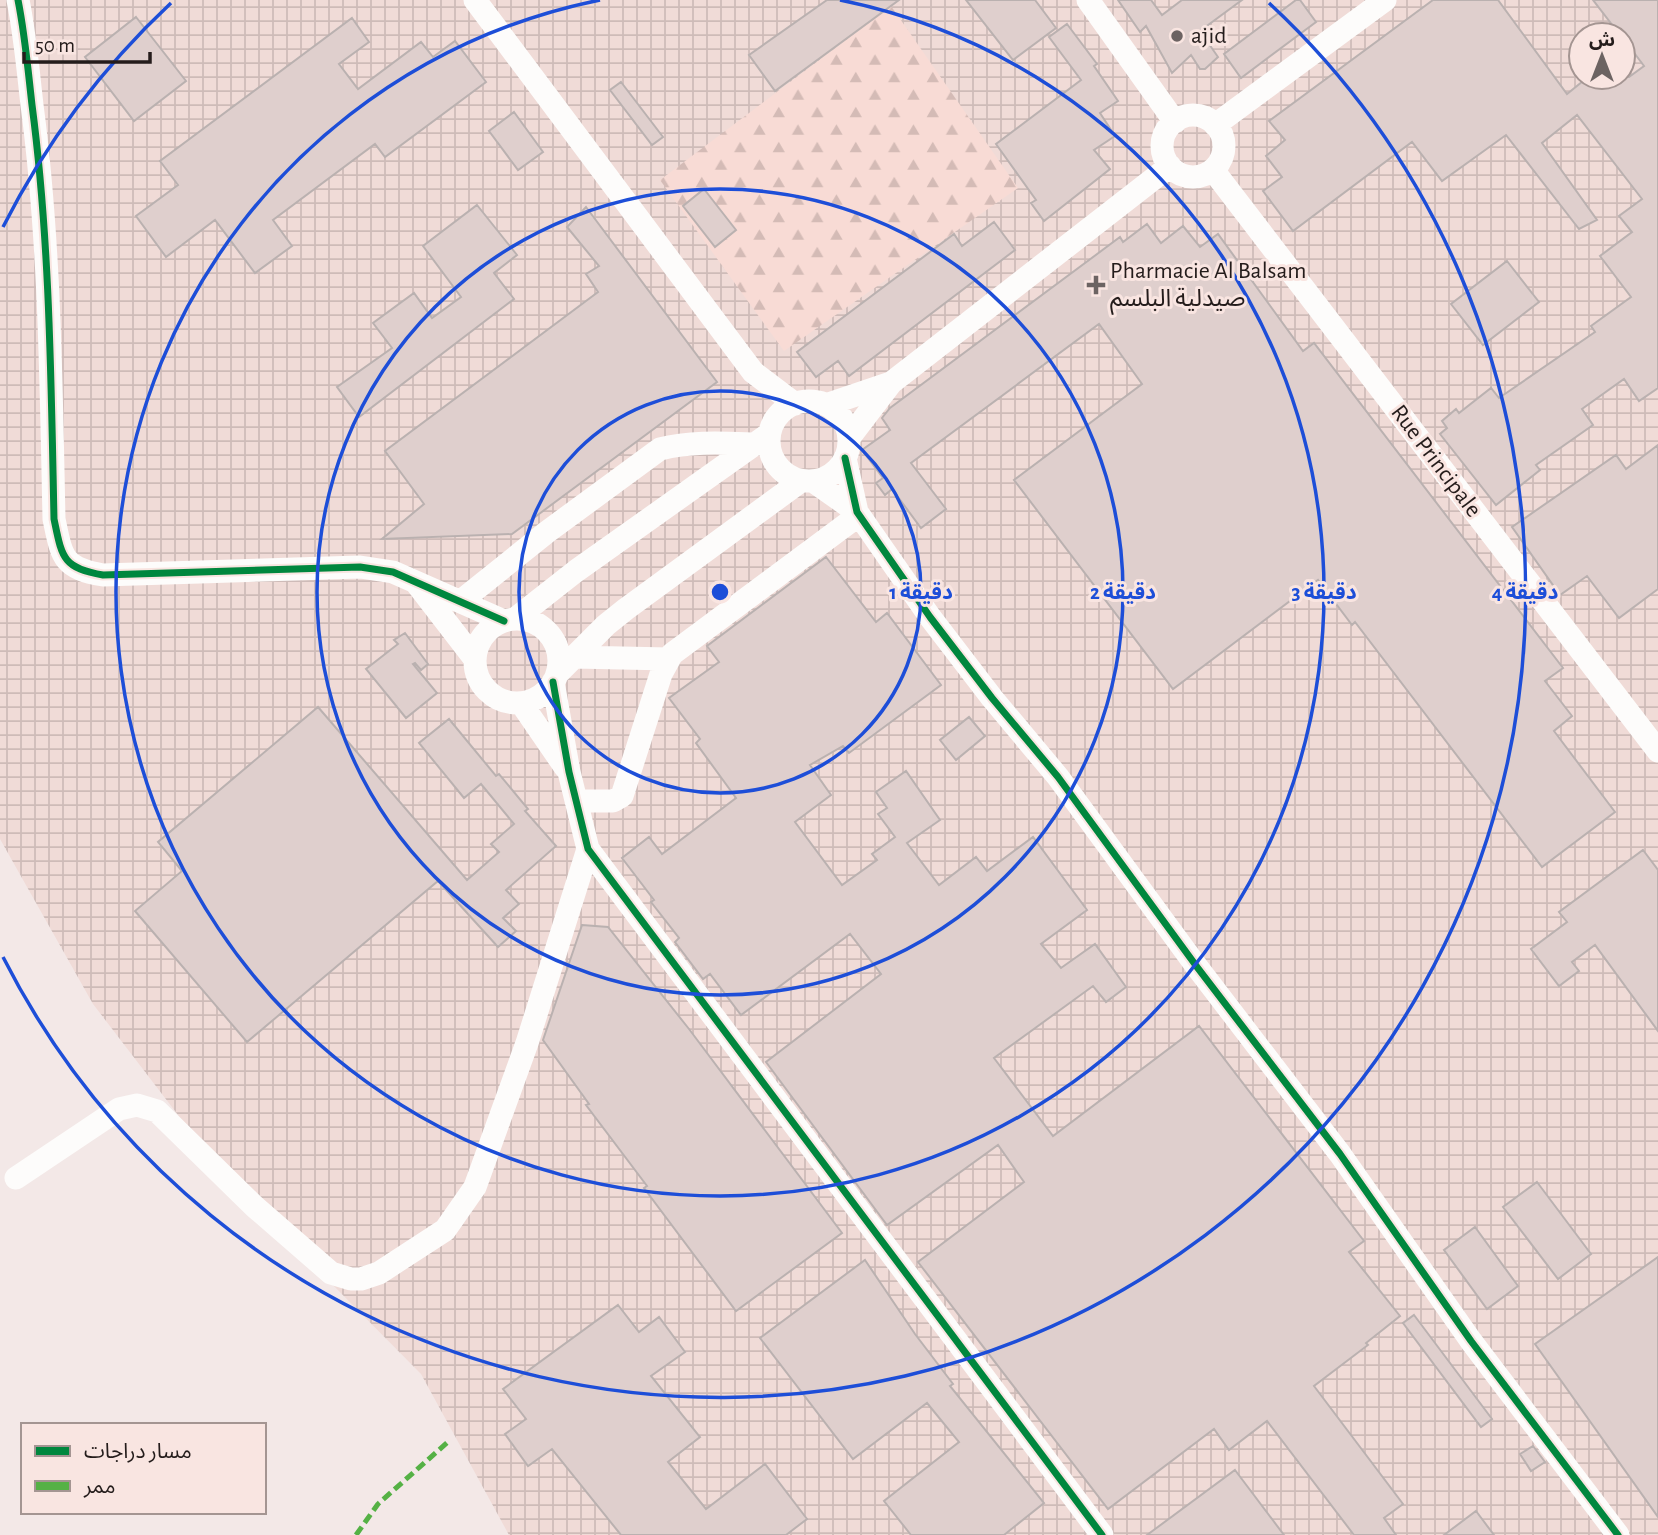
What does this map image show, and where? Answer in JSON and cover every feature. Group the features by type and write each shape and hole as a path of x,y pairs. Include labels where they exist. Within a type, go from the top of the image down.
{"street":[{"path":"18,0 25,35 42,188 50,322 54,519 60,547 67,561 81,572 103,575 360,567 393,572 510,620 535,622 551,635 559,654 555,678 569,772 588,849 1102,1535"},
{"path":"475,0 753,372 795,404"},
{"path":"1088,0 1175,122"},
{"path":"1215,125 1385,0"},
{"path":"1196,116 1210,120 1215,125 1221,133 1224,153 1213,170 1194,177 1180,174 1170,166 1165,159 1163,143 1164,135 1175,122 1196,116"},
{"path":"858,514 847,448 842,419 826,405 816,402 795,404 778,415 766,434 510,620 487,631 476,648 474,658 478,678 490,694 509,703 538,698 606,625 626,609 807,481 832,474 847,448 891,383 1170,166"},
{"name":"Rue Principale","path":"1213,170 1658,751"},
{"path":"753,372 775,464 792,478 807,481 858,514 930,617 1058,778 1197,967 1340,1154 1471,1341 1618,1535"},
{"path":"826,405 891,383"},
{"path":"461,601 547,532 660,449 766,434"},
{"path":"576,801 613,801 622,796 657,685 668,659 858,514"},
{"path":"415,582 474,658"},
{"path":"575,657 668,659"},
{"path":"521,703 569,772"},
{"path":"16,1178 119,1109 144,1105 166,1118 255,1207 331,1273 361,1279 380,1273 445,1230 475,1187 527,1043 588,849"}],"shaded area":[{"path":"0,0 1658,0 1658,1535 509,1535 421,1374 224,1175 93,1004 0,839"}],"green space":[{"path":"891,6 1018,188 784,351 660,180"}],"building":[{"path":"827,0 899,0 775,91 749,55"},
{"path":"966,0 1035,0 1056,28 1013,60"},
{"path":"1118,0 1151,0 1162,15 1182,0 1242,0 1200,31 1218,57 1205,69 1200,69 1191,55 1172,73 1146,26 1140,32"},
{"path":"1296,0 1300,0 1316,22 1241,78 1224,54"},
{"path":"1433,0 1498,0 1567,94 1571,91 1637,91 1637,71 1644,66 1637,57 1637,21 1609,21 1593,0 1658,0 1658,388 1639,401 1624,379 1582,409 1593,425 1536,465 1540,470 1496,505 1440,434 1447,428 1442,421 1456,409 1459,413 1491,388 1499,398 1595,332 1591,326 1631,297 1600,256 1632,232 1619,216 1642,199 1577,115 1542,143 1597,220 1579,229 1506,135 1442,181 1412,142 1293,231 1263,191 1282,177 1266,156 1285,140 1269,121"},
{"path":"136,17 186,81 134,121 85,57"},
{"path":"352,18 369,42 339,64 358,89 421,42 433,57 455,41 486,82 385,157 375,144 273,220 292,246 255,273 215,220 166,257 136,216 178,185 160,161"},
{"path":"1067,24 1097,64 1094,66 1118,101 1100,113 1115,136 1094,150 1110,169 1044,221 1031,203 1036,200 996,144 1081,80 1049,37"},
{"path":"621,82 663,137 652,145 610,90"},
{"path":"514,112 543,152 518,170 489,131"},
{"path":"704,189 736,230 715,247 683,206"},
{"path":"477,205 517,255 494,273 514,299 359,417 337,387 392,348 373,323 414,293 432,318 461,297 423,246"},
{"path":"586,207 717,382 512,534 382,539 424,504 385,451 598,292 586,274 599,266 567,227"},
{"path":"994,222 1015,250 849,376 838,361 816,377 797,352 954,234 962,246"},
{"path":"1147,224 1161,243 1183,226 1200,247 1218,234 1303,351 1314,343 1563,668 1545,681 1572,716 1554,731 1615,812 1542,867 1355,622 1352,625 1318,580 1173,689 1014,480 1142,384 1099,324 911,463 946,509 921,528 892,489 885,495 876,483 883,478 862,450 890,430 882,418 890,408 1120,237 1123,242"},
{"path":"1507,261 1539,302 1483,345 1451,304"},
{"path":"1658,445 1658,589 1619,618 1587,576 1560,595 1512,527 1616,455 1626,469"},
{"path":"826,557 876,622 887,613 941,685 849,753 843,746 810,765 831,795 795,822 842,885 877,860 872,854 895,837 878,814 887,808 876,792 906,771 940,820 907,843 939,885 976,857 987,871 1033,837 1087,910 1041,944 1061,968 1095,944 1126,987 1106,1002 1093,986 994,1058 1053,1136 1199,1026 1364,1241 1349,1252 1400,1316 1366,1343 1368,1345 1314,1386 1403,1504 1384,1518 1396,1535 1354,1535 1267,1421 1229,1450 1214,1429 1108,1509 918,1262 1024,1182 998,1145 887,1225 766,1062 881,974 850,934 741,1015 710,974 703,979 675,942 679,938 651,902 654,900 622,858 649,837 662,854 736,798 696,743 700,739 669,698 719,662 707,646"},
{"path":"405,633 428,664 421,670 413,664 437,693 406,718 366,669 398,644 394,640"},
{"path":"318,707 467,880 499,852 491,844 514,824 481,784 464,798 419,743 449,719 496,776 499,774 528,809 525,811 556,846 506,890 519,904 503,918 516,931 498,947 438,881 247,1042 135,911 182,871 158,842"},
{"path":"969,717 985,736 956,760 940,740"},
{"path":"1643,850 1658,870 1658,1031 1595,945 1572,962 1579,971 1559,986 1531,949 1567,922 1559,912"},
{"path":"582,925 608,927 689,1029 842,1233 736,1311 644,1188 647,1186 586,1105 589,1104 543,1040"},
{"path":"1537,1182 1591,1254 1558,1279 1503,1207"},
{"path":"1475,1227 1518,1286 1487,1309 1444,1250"},
{"path":"1658,1257 1658,1517 1535,1344"},
{"path":"865,1260 953,1384 950,1386 1044,1503 1004,1535 911,1535 884,1501 959,1442 927,1403 853,1459 760,1338"},
{"path":"618,1305 639,1332 659,1317 685,1352 651,1376 700,1437 668,1462 706,1509 765,1464 807,1519 786,1535 621,1535 552,1449 528,1466 505,1434 526,1419 503,1389"},
{"path":"1414,1315 1492,1419 1481,1427 1403,1323"},
{"path":"1533,1446 1545,1462 1531,1471 1520,1454"},
{"path":"1235,1470 1284,1535 1147,1535"},
{"path":"1476,1511 1494,1535 1444,1535"}],"marked path":[{"path":"356,1535 378,1504 449,1441"}],"cycle path":[{"path":"18,0 43,208 49,312 54,519 59,543 66,559 79,569 103,575 360,567 393,572 504,621"},
{"path":"845,458 857,512 930,617 992,698 1058,777 1197,967 1340,1154 1471,1341 1618,1535"},
{"path":"553,682 569,772 588,849 1102,1535"}],"place":[{"name":"ajid","path":"1177,36"},
{"name":"Pharmacie Al Balsam صيدلية البلسم","path":"1096,285"}]}
